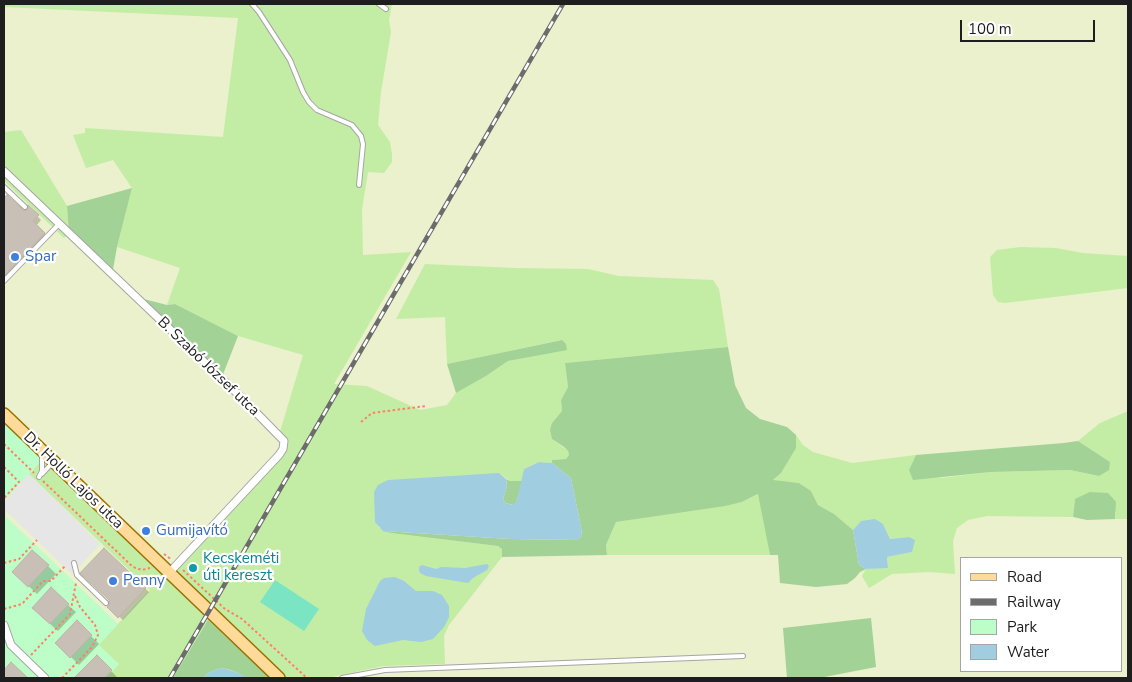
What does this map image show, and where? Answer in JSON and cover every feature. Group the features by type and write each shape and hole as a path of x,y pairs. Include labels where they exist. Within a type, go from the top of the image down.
{"main road":[{"name":"Dr. Holló Lajos utca","path":"4,414 279,678"}],"street":[{"name":"B. Szabó József utca","path":"4,170 284,441 283,450 280,455 169,573"},
{"path":"4,625 11,645 46,678"}],"lane":[{"path":"252,4 290,60 303,92 310,102 317,110 352,125 361,136 363,144 359,185"},
{"path":"379,4 386,9"},
{"path":"4,187 25,207"},
{"path":"4,281 59,224"},
{"path":"39,478 43,466 41,449"},
{"path":"39,478 54,462"},
{"path":"74,563 77,575 106,603"},
{"path":"342,678 385,670 743,656"}],"path":[{"path":"361,422 372,413 426,406"},
{"path":"4,444 133,568 146,570 156,561"},
{"path":"4,467 19,482 4,498"},
{"path":"4,562 19,559 37,540"},
{"path":"177,565 224,609 242,619 307,678"},
{"path":"4,609 22,604 43,581 51,581 64,566"},
{"path":"26,660 70,614 77,575"},
{"path":"62,678 92,647 98,635 95,625 80,607 74,594"}],"green space":[{"path":"4,4 1128,4 1128,678 4,678"},
{"path":"4,4 392,4 389,20 391,32 381,92 378,125 390,142 392,162 384,173 368,172 362,209 363,255 411,252 334,384 367,386 420,410 447,405 456,393 508,361 567,349 561,340 447,364 445,317 396,319 425,264 588,269 619,276 713,280 719,289 728,347 565,363 568,387 561,400 562,411 552,423 552,439 568,451 569,455 566,459 552,460 552,463 539,462 524,469 522,481 510,481 499,473 378,527 391,533 498,546 502,549 502,557 449,625 444,636 445,664 383,666 328,678 270,678 208,620 173,678 106,678 119,664 98,645 150,590 29,474 47,455 168,571 284,447 279,435 303,355 238,336 175,304 167,305 180,268 117,247 132,188 113,160 86,168 73,135 85,133 85,128 223,137 238,18 4,7"},
{"path":"21,130 67,206 69,234 64,238 4,181 4,132"},
{"path":"132,188 112,275 69,234 67,206"},
{"path":"1021,247 1056,248 1083,253 1128,256 1128,288 1005,303 998,302 993,295 990,257 997,250"},
{"path":"136,297 167,305 175,304 238,336 222,377"},
{"path":"562,340 566,344 567,350 508,361 456,393 447,364"},
{"path":"728,347 735,385 746,408 760,419 787,427 796,435 796,448 781,473 773,480 799,483 811,491 818,505 834,514 853,530 859,565 866,569 847,584 816,587 780,583 778,555 770,555 758,494 742,502 725,506 616,522 606,545 607,555 502,557 502,549 498,546 383,531 510,539 577,540 582,536 571,478 552,463 552,460 566,459 569,455 564,447 552,439 550,430 552,423 562,411 561,400 568,387 565,363"},
{"path":"1128,411 1128,519 1115,519 1116,512 1075,499 1073,517 987,516 968,520 957,528 953,541 955,574 929,572 892,574 869,588 862,576 866,569 888,567 887,557 912,552 909,537 890,539 883,524 861,521 853,530 834,514 818,505 811,491 799,483 772,481 781,473 795,448 796,435 803,445 813,452 852,463 916,455 909,470 941,478 991,472 1070,470 1099,476 1110,462 1078,441 1100,423"},
{"path":"4,422 43,459 4,501"},
{"path":"1078,441 1110,462 1109,470 1099,476 1070,470 991,472 913,480 909,470 916,455"},
{"path":"506,479 522,481 514,505 505,503 503,499 507,486"},
{"path":"1090,492 1108,493 1116,502 1115,519 1087,520 1073,517 1075,499"},
{"path":"759,494 770,555 607,555 606,545 616,522 742,502"},
{"path":"4,515 118,624 99,645 119,664 106,678 4,678"},
{"path":"275,580 319,609 304,631 260,602"},
{"path":"871,618 876,667 819,678 787,678 783,628"},
{"path":"208,620 270,678 244,678 242,675 231,670 221,668 208,673 203,678 173,678"}],"shaded area":[{"path":"29,474 100,544 72,574 7,512 4,515 4,502"}],"water":[{"path":"539,462 552,463 571,478 582,536 577,540 510,539 383,531 375,522 374,492 378,485 388,480 499,473 506,479 507,486 503,499 505,503 513,505 517,500 524,469"},
{"path":"875,519 883,524 890,539 909,537 915,540 912,552 887,557 888,568 866,569 859,565 853,530 861,521"},
{"path":"487,564 489,566 487,570 468,583 426,576 420,573 419,570 419,567 422,565 436,569 441,567 465,568"},
{"path":"395,577 404,581 416,591 433,591 442,595 449,606 449,617 444,627 433,639 421,642 403,640 375,646 367,640 362,631 366,609 380,581 384,578"},
{"path":"221,668 243,675 244,678 203,678 208,673"}],"building":[{"name":"Spar","path":"7,195 23,210 27,210 28,205 39,215 33,221 45,233 4,276 4,198"},
{"name":"Penny","path":"104,548 146,588 118,618 107,607 109,600 80,573"},
{"path":"32,550 49,565 28,587 12,572"},
{"path":"51,587 69,604 50,624 32,608"},
{"path":"77,620 92,635 70,658 55,643"},
{"path":"97,655 112,670 104,678 74,678"},
{"path":"11,662 28,678 4,678 4,670"}],"railway":[{"path":"170,678 563,4"}],"place":[{"name":"Spar","path":"15,257"},
{"name":"Gumijavító","path":"146,531"},
{"name":"Kecskeméti úti kereszt","path":"193,568"},
{"name":"Penny","path":"113,581"}]}
